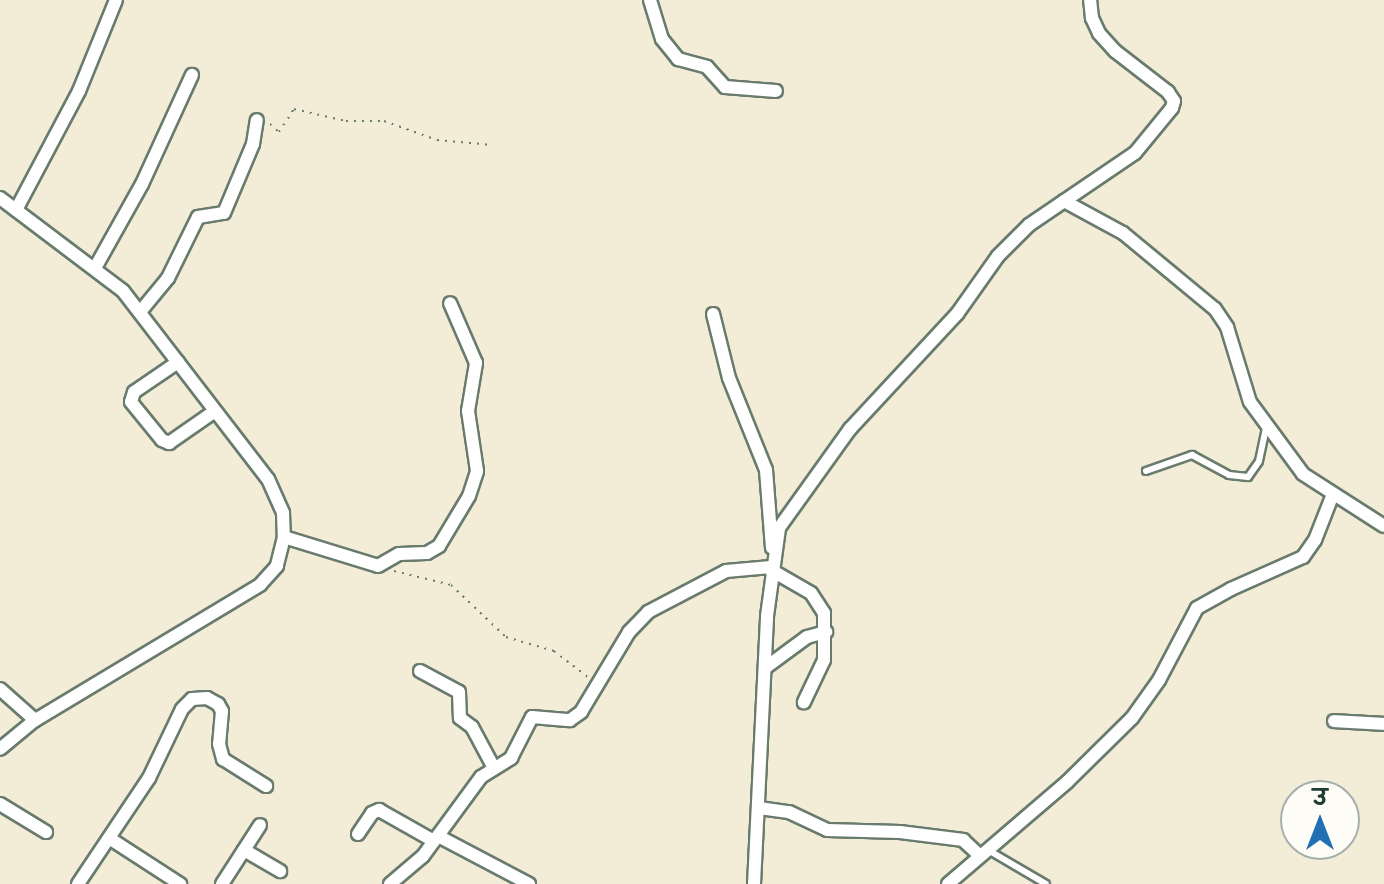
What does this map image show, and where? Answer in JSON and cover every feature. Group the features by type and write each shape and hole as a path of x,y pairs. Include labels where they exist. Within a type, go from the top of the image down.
{"street":[{"path":"0,749 35,720 260,585 277,566 284,537 278,497 123,291 5,205 79,91 116,0"},
{"path":"650,0 662,39 678,59 707,67 725,87 776,91"},
{"path":"754,884 772,564 779,528 850,429 957,314 1004,248 1029,225 1135,153 1168,115 1174,101 1168,92 1115,51 1099,33 1092,18 1090,0"},
{"path":"95,268 142,184 192,75"},
{"path":"140,312 168,278 198,217 224,213 253,144 257,120"},
{"path":"1064,201 1123,233 1215,309 1227,327 1250,402 1303,474 1384,526"},
{"path":"284,537 382,566 399,554 436,549 462,509 476,479 477,462 468,411 476,363 450,303"},
{"path":"713,314 729,378 769,480 768,528 772,564"},
{"path":"178,362 134,392 131,402 165,442 173,441 215,411"},
{"path":"948,884 1067,782 1132,718 1159,680 1197,608 1303,557 1315,540 1333,494"},
{"path":"390,884 412,866 436,839 481,777 515,753 532,717 575,717 629,632 648,612 726,571 772,564 819,601 826,632 821,669 804,702"},
{"path":"765,668 807,637 826,632"},
{"path":"420,671 459,692 460,718 472,727 494,768"},
{"path":"0,689 35,720"},
{"path":"78,884 160,760 182,709 196,697 214,701 222,711 219,744 223,759 266,786"},
{"path":"1334,721 1384,724"},
{"path":"0,804 46,832"},
{"path":"759,808 789,812 827,830 900,832 963,840 984,853"},
{"path":"358,834 372,813 379,810 529,884"},
{"path":"222,884 260,825"},
{"path":"109,838 180,884"},
{"path":"244,850 280,871"}],"lane":[{"path":"1146,471 1192,455 1229,475 1248,477 1257,469 1266,426"},
{"path":"984,853 1046,884"}],"path":[{"path":"257,120 265,118 279,132 291,110 298,109 346,121 384,121 437,140 493,145"},
{"path":"382,566 451,585 506,637 554,651 597,685"}]}
